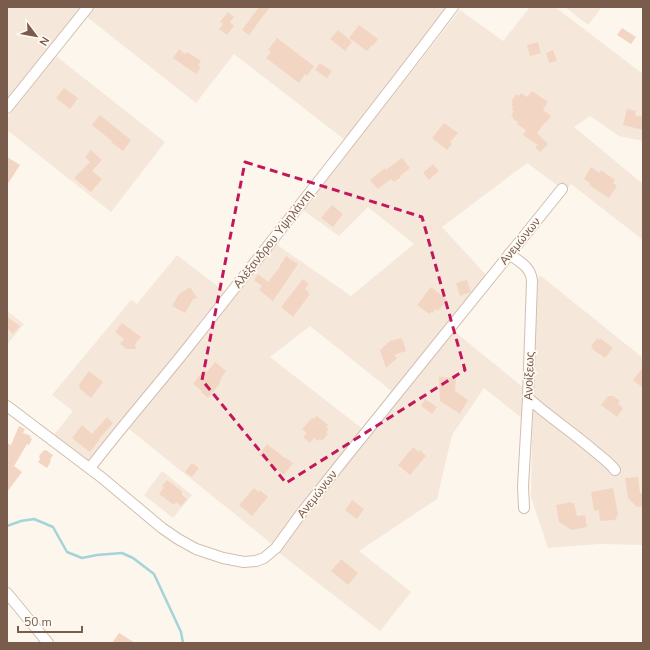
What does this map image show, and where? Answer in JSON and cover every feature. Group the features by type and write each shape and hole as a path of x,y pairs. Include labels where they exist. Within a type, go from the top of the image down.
{"street":[{"path":"7,108 88,7"},
{"name":"Αλέξανδρου Υψηλάντη","path":"90,468 192,343 393,87 453,7"},
{"name":"Ανεμώνων","path":"7,406 90,468 162,528 183,542 196,549 215,556 232,560 249,562 260,560 276,548 319,491 562,189"},
{"name":"Ανοίξεως","path":"509,254 528,269 532,277 528,398 523,486 524,508"},
{"path":"528,398 579,438 615,470"},
{"path":"7,593 48,643"}],"highlighted area":[{"path":"245,162 422,217 465,370 286,483 202,380"}],"shaded area":[{"path":"7,7 84,7 7,105"},
{"path":"95,7 446,7 345,140 234,54 196,103 87,17"},
{"path":"530,7 555,7 643,74 643,141 619,136 590,116 574,127 643,184 643,240 571,184 565,191 527,163 442,227 488,277 394,393 310,326 270,357 364,430 272,544 129,429 276,244 351,296 414,244 368,207 339,236 303,210 460,10 503,41"},
{"path":"565,7 602,7 588,25"},
{"path":"56,56 165,142 111,212 7,130 7,118"},
{"path":"177,255 225,292 89,463 53,436 73,411 52,395 131,300 137,304"},
{"path":"539,276 541,276 643,358 643,545 600,544 548,548 531,497 536,289"},
{"path":"7,311 24,324 7,345"},
{"path":"453,330 525,389 523,419 484,388 452,435 437,499 359,551 411,592 380,631 278,552 310,508"},
{"path":"162,471 192,495 173,518 144,495"}],"building":[{"path":"259,7 270,7 249,35 242,30"},
{"path":"228,12 234,17 230,22 234,26 227,35 219,29 223,24 220,22"},
{"path":"359,25 378,39 367,51 349,38"},
{"path":"622,28 636,37 631,44 617,35"},
{"path":"338,30 352,42 345,51 330,39"},
{"path":"277,38 314,66 307,76 305,74 299,83 266,58 271,52 268,50"},
{"path":"538,42 541,53 530,56 527,45"},
{"path":"179,49 185,54 187,52 201,61 198,66 201,67 196,74 173,58"},
{"path":"553,50 557,61 549,63 546,53"},
{"path":"320,63 332,71 327,78 315,70"},
{"path":"64,88 78,98 70,109 56,98"},
{"path":"532,91 548,102 543,110 551,116 537,133 548,144 540,152 535,147 538,145 523,135 526,130 517,124 518,122 511,116 514,111 512,110 513,107 511,106 513,103 511,102 516,94 519,96 521,93 527,97"},
{"path":"627,109 636,111 635,115 643,117 643,130 623,125"},
{"path":"100,115 131,140 123,151 92,125"},
{"path":"444,123 458,133 450,142 452,144 447,150 432,138"},
{"path":"91,150 102,160 92,171 102,179 91,192 74,178 90,162 85,157"},
{"path":"7,157 20,165 7,185"},
{"path":"402,158 410,168 394,182 391,179 378,189 370,180 385,168 386,170"},
{"path":"433,164 439,171 429,180 423,173"},
{"path":"591,167 600,173 601,170 615,180 613,183 617,186 609,198 589,185 590,183 584,179"},
{"path":"332,205 343,214 333,227 321,218"},
{"path":"286,256 298,264 273,301 259,290 262,286 254,280 258,274 268,282 280,267"},
{"path":"303,279 309,284 305,289 310,294 293,317 281,307"},
{"path":"467,280 471,292 460,296 456,283"},
{"path":"190,287 197,298 193,299 185,313 172,306 179,294"},
{"path":"431,287 447,300 438,311 435,309 433,313 431,312 429,314 417,305"},
{"path":"7,317 20,326 13,334 7,328"},
{"path":"122,323 141,337 135,344 136,349 126,349 120,344 124,339 115,332"},
{"path":"401,338 406,351 394,355 397,358 386,368 380,350 390,341"},
{"path":"597,338 599,340 600,338 613,348 605,358 592,349 593,348 591,346"},
{"path":"215,362 226,371 219,382 220,383 208,398 193,384 204,370 207,372"},
{"path":"643,367 643,388 633,380"},
{"path":"89,371 103,382 91,398 79,388 79,385"},
{"path":"439,377 456,378 455,391 468,400 460,414 440,401"},
{"path":"608,396 613,396 620,401 618,404 623,408 617,417 601,405"},
{"path":"425,399 437,407 432,414 421,406"},
{"path":"317,416 328,425 326,427 329,429 326,432 328,434 322,441 320,439 318,441 314,438 310,443 303,437 307,433 302,429 312,418 313,419"},
{"path":"107,417 113,423 90,452 72,438 82,425 92,434"},
{"path":"19,426 25,429 23,433 31,436 30,438 32,439 29,445 27,444 14,466 22,472 7,492 7,443 11,445"},
{"path":"267,444 293,463 284,475 259,455"},
{"path":"413,447 419,452 420,450 426,456 410,475 398,465"},
{"path":"46,450 53,455 47,468 38,462 40,459 39,456"},
{"path":"192,463 199,468 192,477 185,472"},
{"path":"638,477 640,493 643,493 643,506 637,507 628,498 625,478"},
{"path":"167,480 183,492 181,494 187,499 181,506 176,502 174,505 159,494 164,487 162,486"},
{"path":"254,488 259,492 260,490 268,497 252,516 239,505"},
{"path":"613,488 618,514 615,520 600,521 599,510 594,511 591,492"},
{"path":"352,500 364,509 357,519 345,510"},
{"path":"571,502 574,503 577,516 585,515 587,527 572,530 559,522 556,505"},
{"path":"341,559 358,573 348,585 331,571"},
{"path":"119,633 135,643 112,643"}],"waterway":[{"path":"7,526 21,521 34,519 53,527 67,552 82,558 122,553 133,558 154,574 181,632 183,643"}]}
